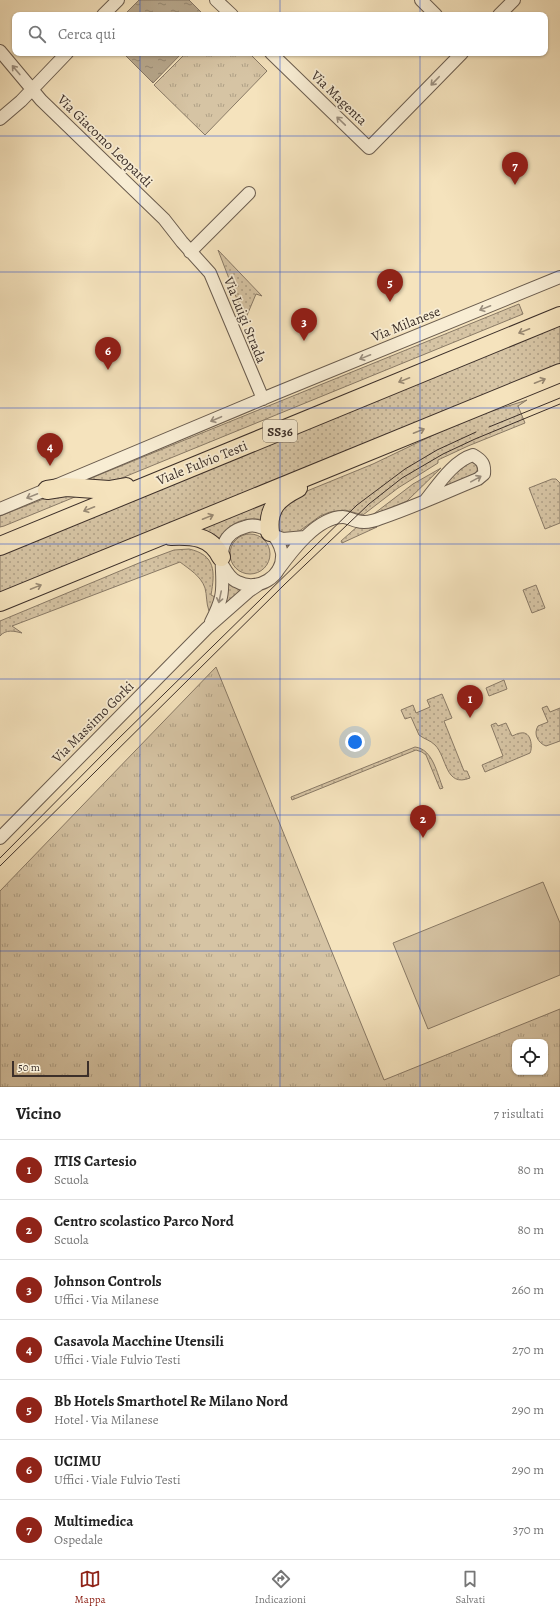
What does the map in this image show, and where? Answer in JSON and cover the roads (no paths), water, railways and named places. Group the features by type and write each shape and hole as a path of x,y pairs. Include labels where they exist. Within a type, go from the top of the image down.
{"main road":[{"name":"Viale Fulvio Testi","path":"0,546 560,316"},
{"path":"0,602 560,373"},
{"path":"272,534 269,518 272,508 282,498 296,489 370,457 389,443"},
{"path":"47,490 66,487 109,490 166,478"},
{"path":"0,534 52,524"},
{"path":"158,537 189,535 202,538 212,544 222,560"}],"street":[{"path":"106,12 118,0"},
{"path":"216,0 229,12"},
{"path":"421,0 433,12"},
{"path":"502,12 514,0"},
{"name":"Via Giacomo Leopardi","path":"0,51 41,100 164,219 192,254"},
{"path":"0,119 32,90 64,56"},
{"name":"Via Magenta","path":"274,56 370,148 459,56"},
{"path":"192,254 249,194"},
{"name":"Via Luigi Strada","path":"192,254 210,273 263,399"},
{"name":"Via Milanese","path":"263,399 560,278"},
{"path":"0,509 263,399"},
{"path":"305,538 283,539 260,526 249,525 236,529 228,536 223,545 222,560 228,575 237,582 247,586 258,585 272,578 305,538 322,523 334,517 345,517 360,522 380,519 478,479 484,474 484,466 481,459 473,455 465,458 444,478 425,500"},
{"path":"272,534 279,543 282,553 278,570"},
{"name":"Via Massimo Gorki","path":"207,628 216,612 221,596 222,560"},
{"name":"Via Massimo Gorki","path":"0,838 207,628 258,585"}],"water":[{"path":"139,0 189,0 201,12 127,12"},
{"path":"126,56 179,56 153,83"}],"tram line":[{"path":"489,427 560,398"},
{"path":"0,866 285,584 369,504 402,478 443,454 475,439 560,404"},
{"path":"0,858 117,740 357,505 405,469 437,450 476,432"}],"place":[{"name":"Multimedica","path":"515,185"},
{"name":"Bb Hotels Smarthotel Re Milano Nord","path":"390,302"},
{"name":"Johnson Controls","path":"304,341"},
{"name":"UCIMU","path":"108,370"},
{"name":"Casavola Macchine Utensili","path":"50,466"},
{"name":"ITIS Cartesio","path":"470,718"},
{"name":"Centro scolastico Parco Nord","path":"423,838"}]}
